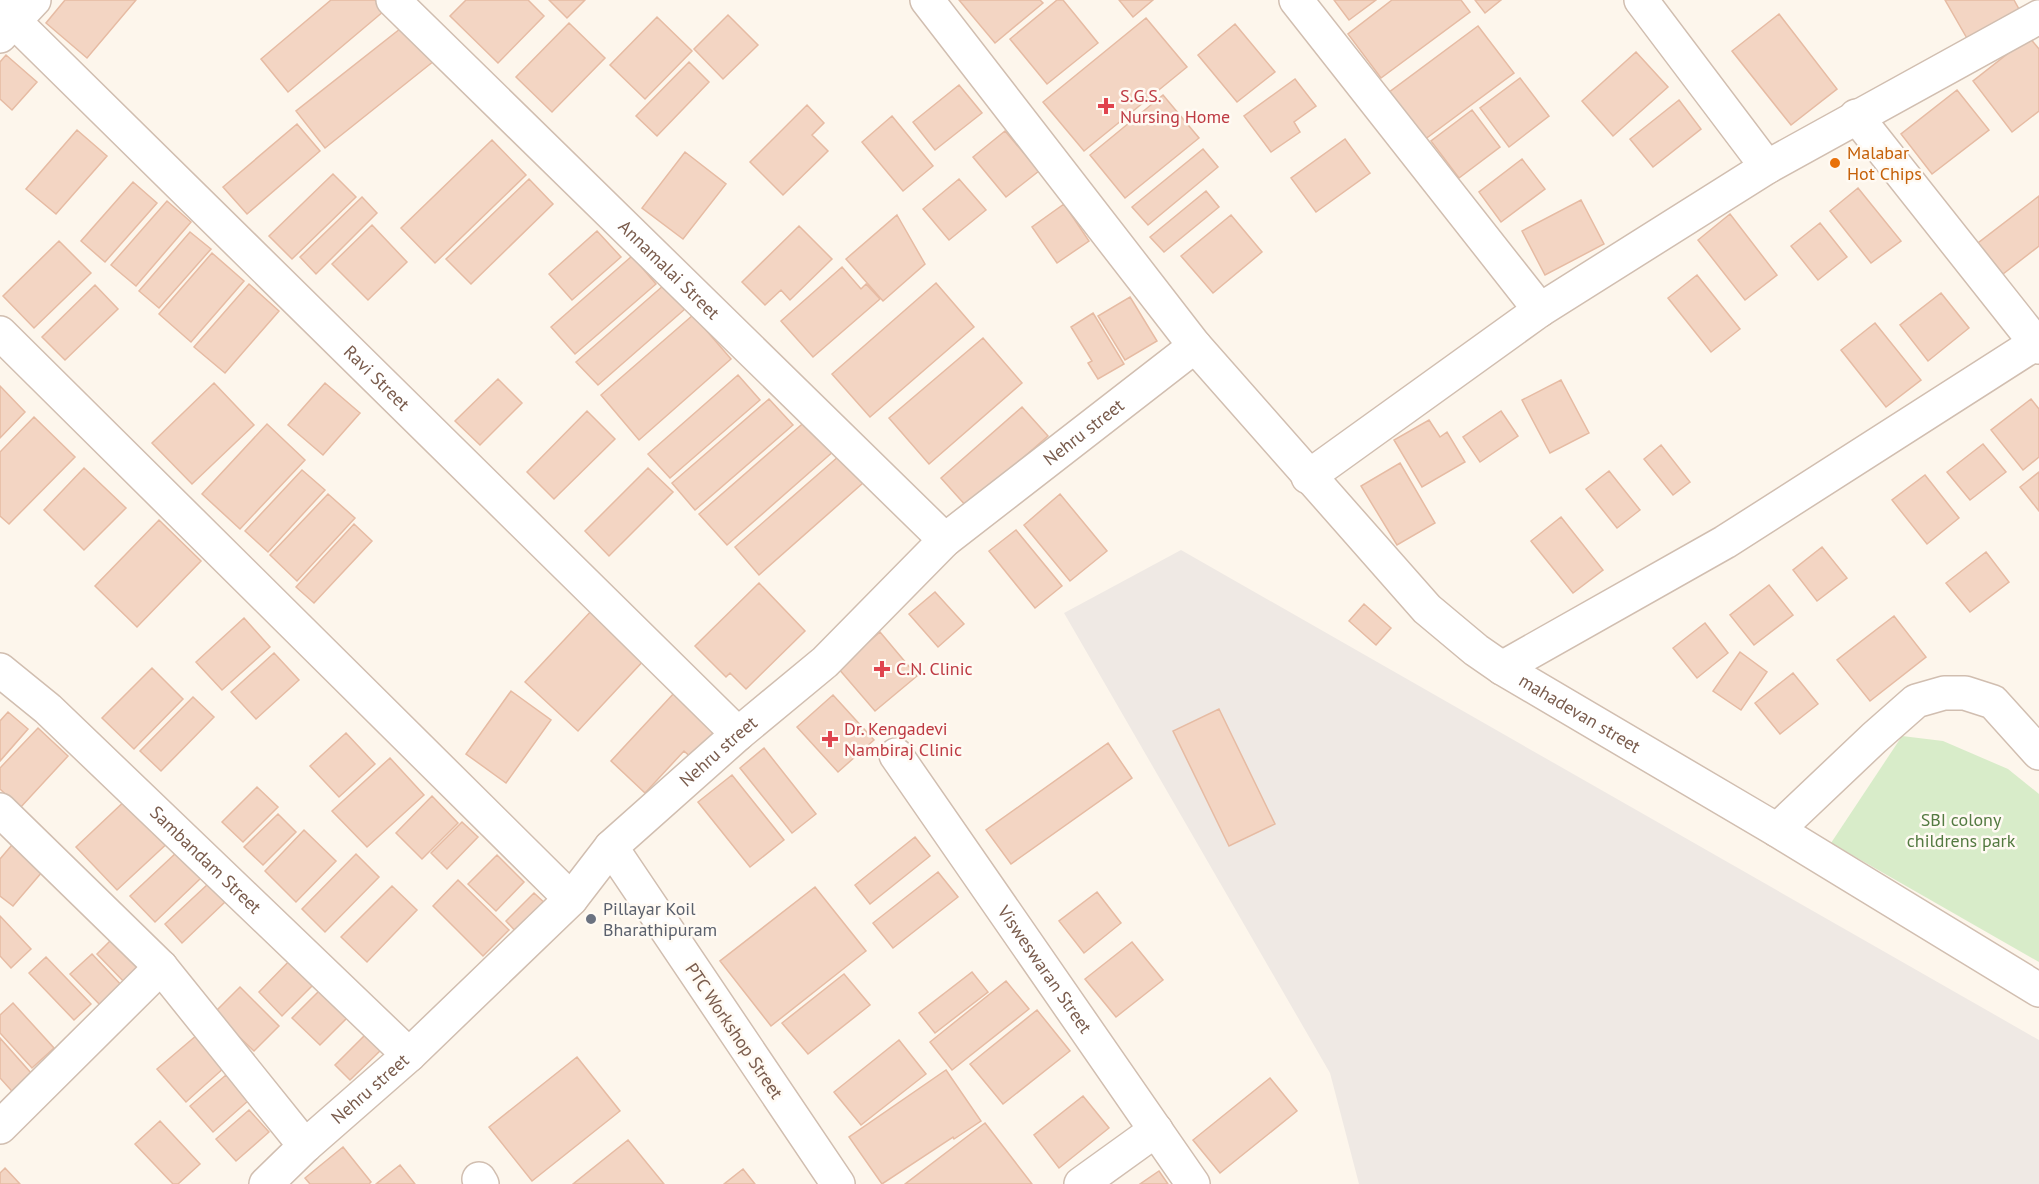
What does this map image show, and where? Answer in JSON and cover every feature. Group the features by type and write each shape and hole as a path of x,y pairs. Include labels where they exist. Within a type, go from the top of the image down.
{"street":[{"name":"Annamalai Street","path":"393,0 945,540"},
{"name":"mahadevan street","path":"927,0 1195,346 1308,477 1427,609 1476,650 1502,668 1776,830 2039,990"},
{"path":"1296,0 1540,310"},
{"path":"1641,0 1767,167"},
{"name":"Ravi Street","path":"12,17 738,735"},
{"path":"1308,477 1540,310 1767,167 2039,17"},
{"path":"1502,668 1725,543 2037,345 1856,116"},
{"path":"0,333 571,899"},
{"name":"Nehru street","path":"266,1184 305,1146 410,1055 571,899 611,847 825,662 945,540 1195,346"},
{"name":"Sambandam Street","path":"0,670 48,709 410,1055"},
{"path":"1776,830 1916,701 1935,695 1965,693 1993,702 2039,753"},
{"name":"Visweswaran Street","path":"896,755 1194,1184"},
{"path":"2,816 161,967 305,1146"},
{"name":"PTC Workshop Street","path":"611,847 838,1184"},
{"path":"0,1127 161,967"},
{"path":"1081,1184 1156,1130"}],"shaded area":[{"path":"1181,550 2039,1040 2039,1184 1359,1184 1330,1073 1064,613"}],"green space":[{"name":"SBI colony childrens park","path":"1902,736 1943,741 2008,769 2039,794 2039,962 1831,843"}],"building":[{"path":"65,0 136,0 87,58 46,23"},
{"path":"331,0 375,0 384,11 288,92 261,59"},
{"path":"466,0 528,0 544,16 498,63 450,16"},
{"path":"549,0 585,0 567,18"},
{"path":"959,0 1040,0 1043,3 995,43"},
{"path":"1057,0 1063,0 1098,43 1047,84 1010,39"},
{"path":"1119,0 1153,0 1133,17"},
{"path":"1334,0 1376,0 1349,20"},
{"path":"1392,0 1461,0 1470,12 1381,78 1348,34"},
{"path":"1475,0 1501,0 1485,13"},
{"path":"1945,0 2014,0 2020,11 1968,40"},
{"path":"1779,14 1837,89 1791,125 1732,51"},
{"path":"728,15 758,45 723,79 694,49"},
{"path":"657,17 692,51 645,99 610,65"},
{"path":"1146,18 1187,67 1084,151 1043,102"},
{"path":"569,23 605,58 552,112 516,77"},
{"path":"1235,24 1275,72 1237,102 1198,55"},
{"path":"405,25 434,61 325,148 296,111"},
{"path":"1478,26 1514,73 1424,140 1388,93"},
{"path":"2029,37 2039,49 2039,111 2012,132 1973,81"},
{"path":"1636,52 1668,87 1613,136 1582,101"},
{"path":"6,55 37,82 12,110 0,99 0,62"},
{"path":"689,62 709,82 657,136 636,116"},
{"path":"1520,78 1549,116 1509,147 1480,108"},
{"path":"1295,79 1316,106 1294,122 1300,132 1271,152 1244,116"},
{"path":"959,85 982,113 935,150 913,122"},
{"path":"1957,90 1989,130 1932,174 1901,134"},
{"path":"1163,95 1199,138 1125,198 1090,155"},
{"path":"1679,100 1701,129 1653,167 1630,139"},
{"path":"807,105 824,123 812,135 828,151 783,195 750,162"},
{"path":"1472,110 1500,147 1459,178 1431,141"},
{"path":"892,116 933,166 903,191 862,142"},
{"path":"297,124 320,151 247,214 223,187"},
{"path":"77,130 107,156 56,214 26,189"},
{"path":"1005,131 1039,171 1006,197 973,157"},
{"path":"1345,139 1370,173 1316,212 1291,178"},
{"path":"492,140 526,175 435,263 401,228"},
{"path":"1203,149 1218,167 1148,225 1132,207"},
{"path":"685,152 726,184 683,239 642,208"},
{"path":"1522,159 1545,189 1501,222 1479,192"},
{"path":"333,174 356,197 292,259 269,236"},
{"path":"529,179 553,204 471,284 446,259"},
{"path":"959,179 986,210 949,240 923,209"},
{"path":"133,182 157,203 105,262 81,241"},
{"path":"1858,188 1901,241 1871,263 1830,211"},
{"path":"1206,191 1219,207 1164,252 1150,237"},
{"path":"2039,196 2039,246 2003,274 1978,243"},
{"path":"362,197 377,213 316,274 300,257"},
{"path":"1581,200 1604,244 1545,275 1522,231"},
{"path":"167,201 191,222 136,286 111,265"},
{"path":"1064,204 1089,241 1057,263 1032,227"},
{"path":"1730,214 1777,275 1745,300 1698,240"},
{"path":"897,215 925,264 883,301 846,259"},
{"path":"1231,215 1262,252 1213,293 1181,256"},
{"path":"1820,223 1847,257 1818,280 1791,246"},
{"path":"372,225 407,262 368,300 332,264"},
{"path":"799,226 832,259 790,300 781,290 765,305 742,282"},
{"path":"597,231 621,257 572,300 549,274"},
{"path":"190,232 211,249 159,308 139,291"},
{"path":"59,241 91,273 34,328 3,296"},
{"path":"212,253 244,281 191,342 159,314"},
{"path":"632,256 656,284 575,354 551,327"},
{"path":"842,267 861,289 866,284 880,299 813,357 781,321"},
{"path":"1697,275 1740,329 1711,352 1668,298"},
{"path":"936,283 974,327 870,417 832,374"},
{"path":"249,284 279,311 225,373 194,347"},
{"path":"95,285 118,309 65,360 42,337"},
{"path":"664,285 685,309 598,385 576,362"},
{"path":"1941,293 1969,328 1928,361 1900,325"},
{"path":"1130,297 1157,341 1125,360 1098,316"},
{"path":"1093,313 1124,364 1098,379 1088,363 1092,361 1071,327"},
{"path":"693,315 731,359 639,440 601,395"},
{"path":"1875,323 1921,380 1886,407 1841,350"},
{"path":"983,338 1022,383 929,464 889,418"},
{"path":"738,375 760,400 670,478 648,454"},
{"path":"498,379 522,403 480,445 455,421"},
{"path":"1561,380 1589,433 1550,453 1522,400"},
{"path":"214,383 254,425 192,484 152,443"},
{"path":"325,383 360,413 323,455 288,425"},
{"path":"0,386 25,412 0,438"},
{"path":"769,399 793,425 695,510 672,483"},
{"path":"2031,399 2039,409 2039,457 2023,470 1991,430"},
{"path":"1022,407 1048,436 967,507 941,478"},
{"path":"587,411 615,439 554,499 527,472"},
{"path":"1501,411 1518,436 1480,462 1463,437"},
{"path":"34,417 75,457 9,524 0,516 0,452"},
{"path":"808,419 835,450 727,545 699,514"},
{"path":"1429,420 1440,437 1447,432 1465,462 1422,487 1394,440"},
{"path":"267,424 305,460 240,529 202,494"},
{"path":"1983,444 2006,472 1970,500 1947,472"},
{"path":"1661,445 1690,482 1673,495 1644,459"},
{"path":"839,456 863,483 759,575 735,547"},
{"path":"1400,463 1435,523 1397,545 1361,486"},
{"path":"84,468 126,508 84,550 44,510"},
{"path":"648,468 673,492 609,556 585,531"},
{"path":"302,470 325,490 268,552 245,531"},
{"path":"1609,471 1640,510 1617,528 1586,489"},
{"path":"2039,472 2039,511 2020,487"},
{"path":"1925,475 1959,518 1927,544 1892,500"},
{"path":"328,494 355,518 297,581 270,555"},
{"path":"1060,494 1107,551 1070,581 1024,525"},
{"path":"1561,517 1603,570 1573,593 1531,541"},
{"path":"159,520 201,561 137,627 95,586"},
{"path":"354,524 372,541 314,603 296,587"},
{"path":"1016,530 1062,586 1035,608 989,551"},
{"path":"1822,547 1847,578 1817,601 1793,570"},
{"path":"1986,552 2009,582 1970,612 1946,583"},
{"path":"759,583 805,631 746,689 730,673 726,677 695,646"},
{"path":"1769,585 1793,615 1754,645 1730,615"},
{"path":"935,592 964,624 938,647 909,614"},
{"path":"1364,604 1391,628 1376,645 1349,621"},
{"path":"593,609 646,658 578,731 525,682"},
{"path":"1894,616 1926,657 1870,701 1837,660"},
{"path":"244,618 270,647 222,690 196,662"},
{"path":"1705,623 1728,653 1697,678 1673,648"},
{"path":"880,632 917,676 875,711 838,668"},
{"path":"1740,652 1767,672 1741,710 1713,691"},
{"path":"274,653 299,680 256,719 231,692"},
{"path":"152,668 183,699 134,749 102,718"},
{"path":"1793,673 1818,704 1780,734 1755,703"},
{"path":"511,691 551,720 506,783 466,754"},
{"path":"675,692 721,733 695,761 684,751 645,793 611,761"},
{"path":"833,695 874,740 838,772 797,727"},
{"path":"193,697 214,717 161,771 140,751"},
{"path":"1219,709 1275,824 1229,846 1173,731"},
{"path":"8,712 28,729 0,761 0,721"},
{"path":"38,728 68,756 20,808 0,789 0,768"},
{"path":"346,733 375,764 339,797 310,766"},
{"path":"1108,743 1132,778 1011,864 986,830"},
{"path":"764,748 816,814 792,833 740,768"},
{"path":"390,758 424,795 367,847 332,811"},
{"path":"732,775 784,840 750,867 698,802"},
{"path":"257,787 278,807 243,842 222,822"},
{"path":"130,796 172,839 117,890 76,847"},
{"path":"432,796 458,823 422,859 396,833"},
{"path":"278,814 296,832 263,865 244,847"},
{"path":"462,822 478,837 447,869 431,853"},
{"path":"304,830 336,861 296,902 265,871"},
{"path":"915,837 930,856 870,904 855,885"},
{"path":"17,839 48,865 13,906 0,896 0,859"},
{"path":"177,852 201,878 155,922 130,896"},
{"path":"356,854 379,877 325,932 302,909"},
{"path":"497,855 524,882 496,911 468,884"},
{"path":"938,872 958,897 893,948 873,923"},
{"path":"458,880 509,930 483,956 433,906"},
{"path":"208,884 225,902 182,943 165,924"},
{"path":"392,886 417,910 367,962 341,937"},
{"path":"815,887 866,951 771,1026 720,961"},
{"path":"1097,892 1121,923 1084,953 1059,921"},
{"path":"534,893 549,907 520,936 506,921"},
{"path":"0,916 31,949 11,968 0,956"},
{"path":"115,936 148,970 129,987 97,954"},
{"path":"1132,942 1163,980 1116,1017 1085,979"},
{"path":"92,954 124,988 103,1008 70,974"},
{"path":"294,956 318,980 282,1016 259,992"},
{"path":"46,957 91,1004 74,1020 29,973"},
{"path":"972,972 988,992 935,1033 919,1013"},
{"path":"844,974 870,1005 808,1054 782,1023"},
{"path":"1006,981 1029,1009 952,1070 930,1042"},
{"path":"240,987 279,1026 254,1051 214,1013"},
{"path":"321,989 349,1016 320,1045 292,1018"},
{"path":"13,1003 54,1048 32,1068 0,1033 0,1015"},
{"path":"1037,1010 1070,1051 1003,1104 970,1064"},
{"path":"366,1034 382,1049 350,1080 335,1065"},
{"path":"197,1035 225,1067 186,1102 157,1069"},
{"path":"0,1038 39,1082 19,1099 0,1078"},
{"path":"899,1040 926,1074 861,1125 834,1092"},
{"path":"577,1057 620,1111 532,1181 489,1127"},
{"path":"946,1070 981,1121 882,1184 849,1137"},
{"path":"226,1075 249,1100 213,1132 190,1106"},
{"path":"1270,1078 1297,1111 1220,1173 1193,1140"},
{"path":"1083,1096 1109,1128 1059,1168 1034,1135"},
{"path":"249,1110 269,1132 236,1161 216,1139"},
{"path":"160,1121 200,1164 178,1184 173,1184 135,1144"},
{"path":"985,1123 1032,1184 905,1184"},
{"path":"628,1140 664,1184 573,1184"},
{"path":"343,1147 371,1182 369,1184 310,1184 305,1178"},
{"path":"400,1165 415,1184 376,1184"},
{"path":"5,1168 20,1184 0,1184 0,1173"},
{"path":"743,1169 755,1184 724,1184"},
{"path":"1159,1171 1168,1184 1140,1184"}],"place":[{"name":"S.G.S. Nursing Home","path":"1106,106"},
{"name":"Malabar Hot Chips","path":"1835,163"},
{"name":"C.N. Clinic","path":"882,669"},
{"name":"Dr. Kengadevi Nambiraj Clinic","path":"830,739"},
{"name":"Pillayar Koil Bharathipuram","path":"591,919"}]}
